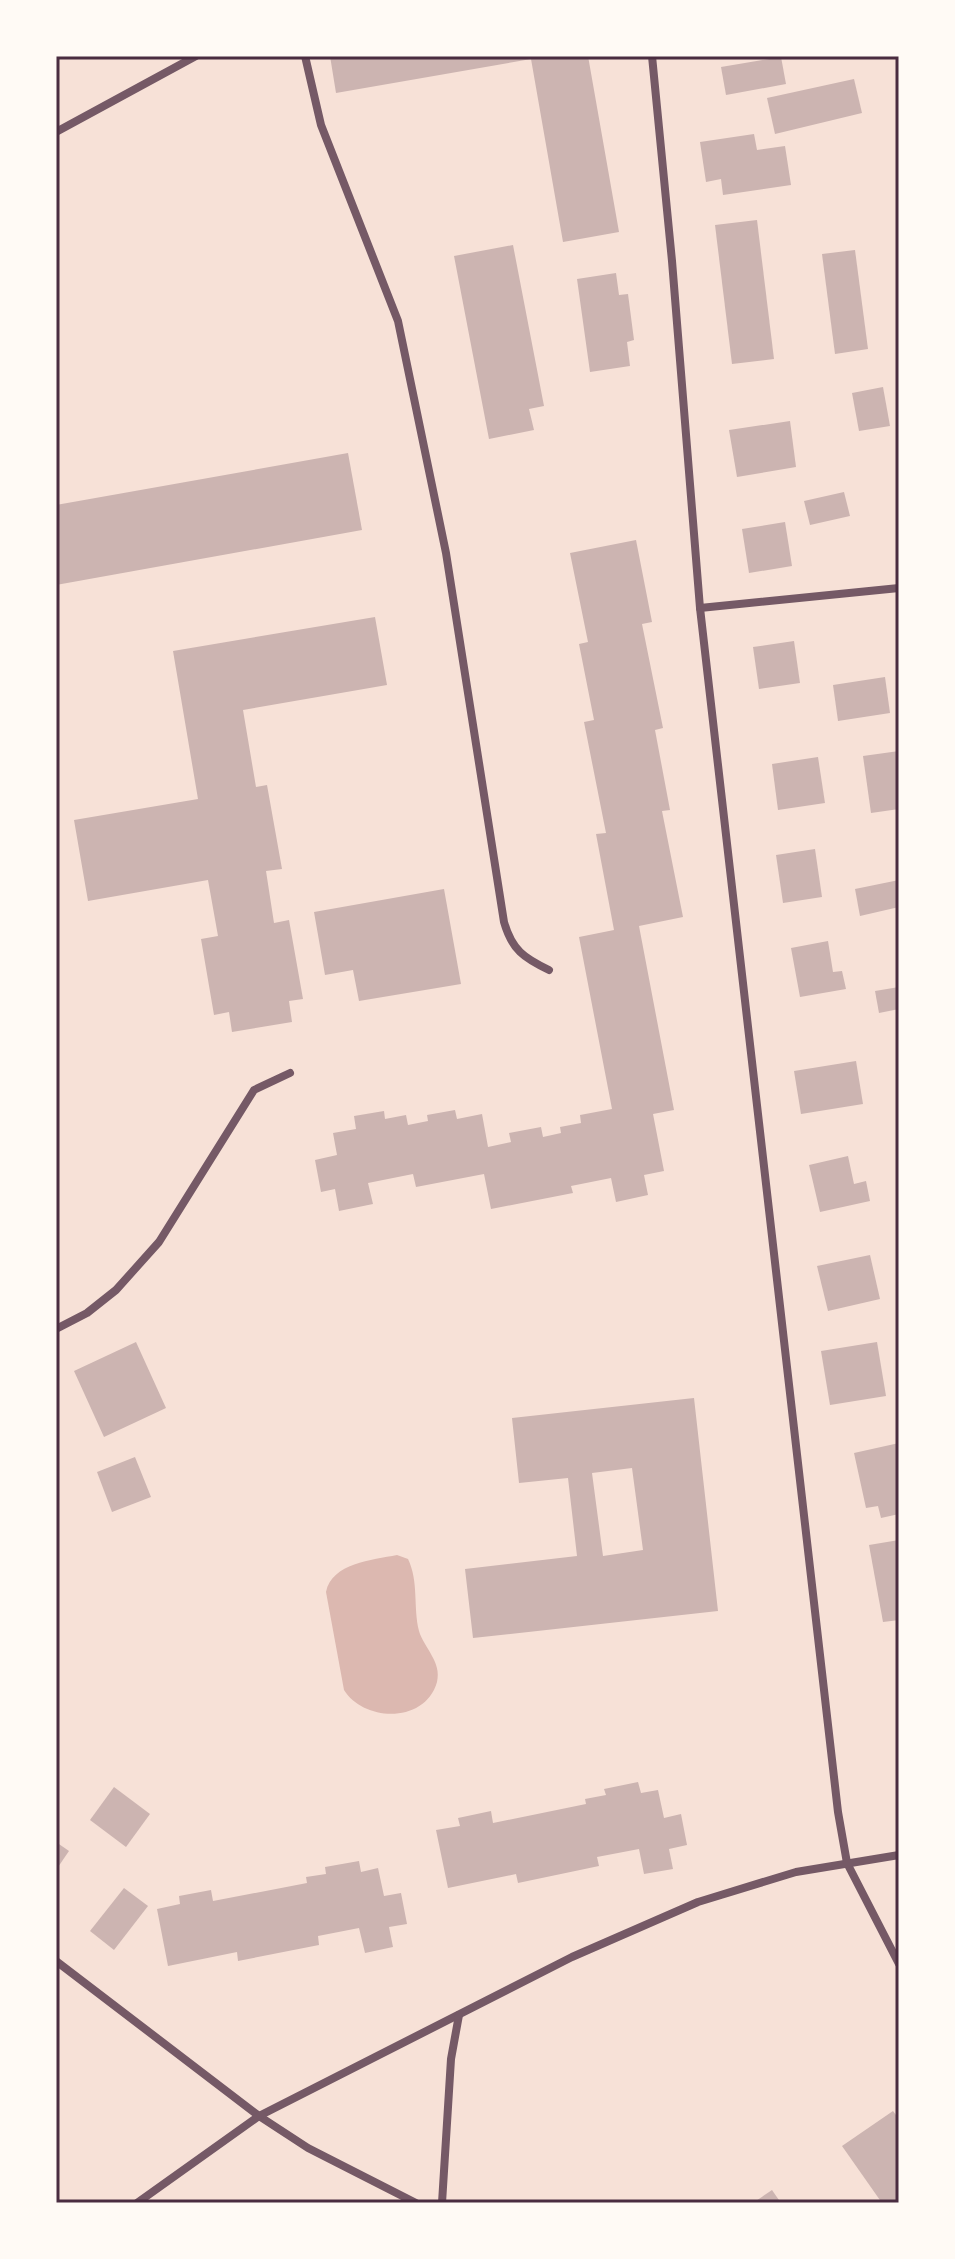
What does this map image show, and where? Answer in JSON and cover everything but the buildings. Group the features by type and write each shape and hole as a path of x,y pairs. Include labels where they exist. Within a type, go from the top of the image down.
{"street":[{"path":"56,132 196,56"},
{"path":"305,56 321,125 398,321 446,553 504,922 511,945 525,959 549,970"},
{"path":"652,56 700,608 815,1632 847,1863 899,1964"},
{"path":"700,608 899,588"},
{"path":"56,1329 87,1313 116,1290 159,1242 254,1090 290,1073"},
{"path":"137,2203 259,2116 572,1957 698,1902 796,1872 899,1855"},
{"path":"56,1961 259,2116 308,2148 416,2203"},
{"path":"442,2203 451,2059 459,2015"}],"shaded area":[{"path":"397,1555 408,1559 415,1585 419,1631 438,1675 430,1696 420,1705 394,1714 365,1708 353,1701 344,1690 326,1592 336,1575 354,1564"}]}
